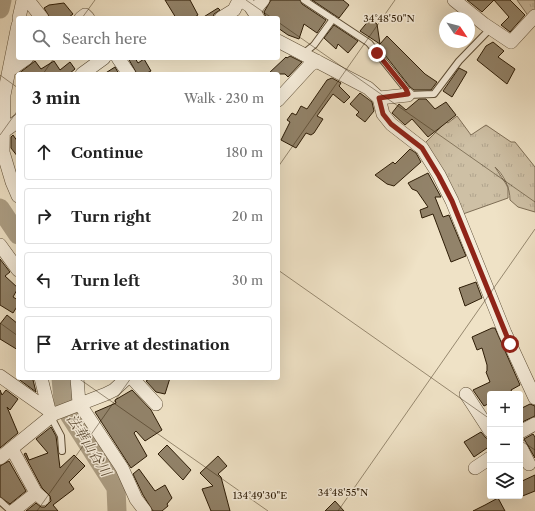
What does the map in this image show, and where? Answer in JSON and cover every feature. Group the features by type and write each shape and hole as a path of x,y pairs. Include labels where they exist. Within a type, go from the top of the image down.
{"street":[{"path":"224,16 234,10 240,0 256,15 263,0"},
{"path":"454,0 511,42 535,16"},
{"path":"20,16 27,2 40,16"},
{"path":"15,180 2,152 4,95 16,37"},
{"path":"280,42 368,88 379,98 383,114 391,124 422,148 446,188 530,391"},
{"path":"10,70 24,60"},
{"path":"85,72 101,60"},
{"path":"119,60 128,72"},
{"path":"280,98 310,66 317,61"},
{"path":"379,98 408,94"},
{"path":"3,132 16,122"},
{"path":"0,245 16,267"},
{"path":"0,376 51,414"},
{"path":"42,380 51,414"},
{"path":"77,380 79,403 122,468 136,505 145,511"},
{"path":"0,457 51,414 114,390 125,380"},
{"path":"134,380 156,404"},
{"path":"466,394 487,427"},
{"path":"523,430 535,424"},
{"path":"12,448 40,496 12,511"},
{"path":"523,452 529,464"},
{"path":"476,468 487,460"}],"lane":[{"path":"304,0 369,42 406,89 408,94 434,94 459,61 490,28"},
{"path":"303,54 314,45 333,19"},
{"path":"51,414 62,436 62,451"},
{"path":"0,501 12,511"}],"green space":[{"path":"517,0 535,0 535,11 529,17"},
{"path":"457,116 471,135 486,125 511,142 515,142 535,167 535,212 518,207 510,200 508,188 508,198 463,214 423,145 446,122 448,123","holes":["495,167 501,174 508,186"]}],"building":[{"path":"165,0 190,0 198,15 196,16 175,16"},
{"path":"271,0 300,0 302,4 326,20 317,33 304,24 299,39 288,35 280,29 280,16 265,16 264,12"},
{"path":"312,0 343,0 349,5 339,18"},
{"path":"467,0 494,0 482,12"},
{"path":"494,0 510,0 525,15 510,32 501,25 509,17"},
{"path":"64,3 73,14 70,16 49,16 44,8 49,5"},
{"path":"218,8 220,10 214,16 205,16"},
{"path":"370,19 377,24 380,44 360,31"},
{"path":"334,25 358,41 348,53 338,44 336,49 324,38"},
{"path":"387,36 425,74 437,82 431,90 414,90 410,87 378,46"},
{"path":"493,42 504,51 498,57 515,69 507,84 477,60 486,46"},
{"path":"290,56 302,62 288,77 285,74 280,74 280,72 270,72 286,57 287,58"},
{"path":"129,60 136,60 138,63 145,60 151,71 149,72 136,72"},
{"path":"35,61 41,69 54,61 60,70 70,62 75,69 71,72 21,72"},
{"path":"115,67 118,72 107,72"},
{"path":"459,68 467,72 452,97 443,91"},
{"path":"332,78 341,83 339,86 350,97 344,103 333,94 317,116 323,119 314,133 311,135 306,133 296,148 281,140 290,122 287,120 292,113 296,115 301,106 307,109 327,80"},
{"path":"360,93 372,102 374,111 365,122 356,115 359,112 350,104"},
{"path":"419,99 426,99 435,109 446,102 456,115 428,137 412,119 405,125 392,113 399,104 406,110"},
{"path":"13,135 16,139 16,154 11,148 11,137"},
{"path":"410,149 416,153 421,162 394,186 387,184 375,175 393,162 395,164"},
{"path":"428,173 441,197 435,197 443,217 449,215 466,256 451,262 433,214 422,218 420,210 428,207 417,191 412,189 408,183"},
{"path":"0,259 10,272 5,276 16,286 16,292 13,297 16,299 16,308 13,313 0,305"},
{"path":"476,282 482,298 465,306 459,288"},
{"path":"7,315 16,322 16,349 0,339 0,324"},
{"path":"495,328 520,385 512,391 487,391 487,404 484,406 473,390 490,382 486,372 487,365 482,348 477,350 472,337"},
{"path":"20,380 33,380 36,392"},
{"path":"169,380 165,394 156,392 146,381"},
{"path":"0,390 2,395 6,390 18,399 10,410 7,407 18,433 0,448"},
{"path":"132,390 151,410 162,430 145,441 136,431 134,433 147,456 131,468 95,412 116,403 115,400"},
{"path":"530,404 535,406 535,416 523,422 523,408"},
{"path":"51,427 56,436 60,468 74,455 85,466 69,482 74,489 53,505 58,511 26,511 36,503 41,507 45,507 51,501 50,496 42,488 24,454 26,453 29,460 48,453 36,439"},
{"path":"481,432 487,438 487,448 474,457 464,442"},
{"path":"533,434 535,437 535,458 524,439"},
{"path":"167,445 191,470 183,480 158,454"},
{"path":"218,456 227,466 218,474 221,477 230,511 211,511 202,489 213,486 200,473"},
{"path":"9,461 26,491 10,504 0,497 0,466"},
{"path":"139,469 155,491 165,485 172,498 167,504 168,506 162,511 153,511 143,495 133,474"},
{"path":"535,475 535,491 523,496 523,481"},
{"path":"499,499 505,511 473,511"},
{"path":"335,501 344,511 325,511"}],"waterway":[{"name":"法華山谷川","path":"0,9 2,0"},
{"name":"法華山谷川","path":"0,208 16,232"},
{"name":"法華山谷川","path":"61,380 63,400 68,413 116,488 117,511"}],"route":[{"path":"377,53 406,89 408,94 379,98 383,114 391,124 422,148 439,176 452,201 510,344"}]}
